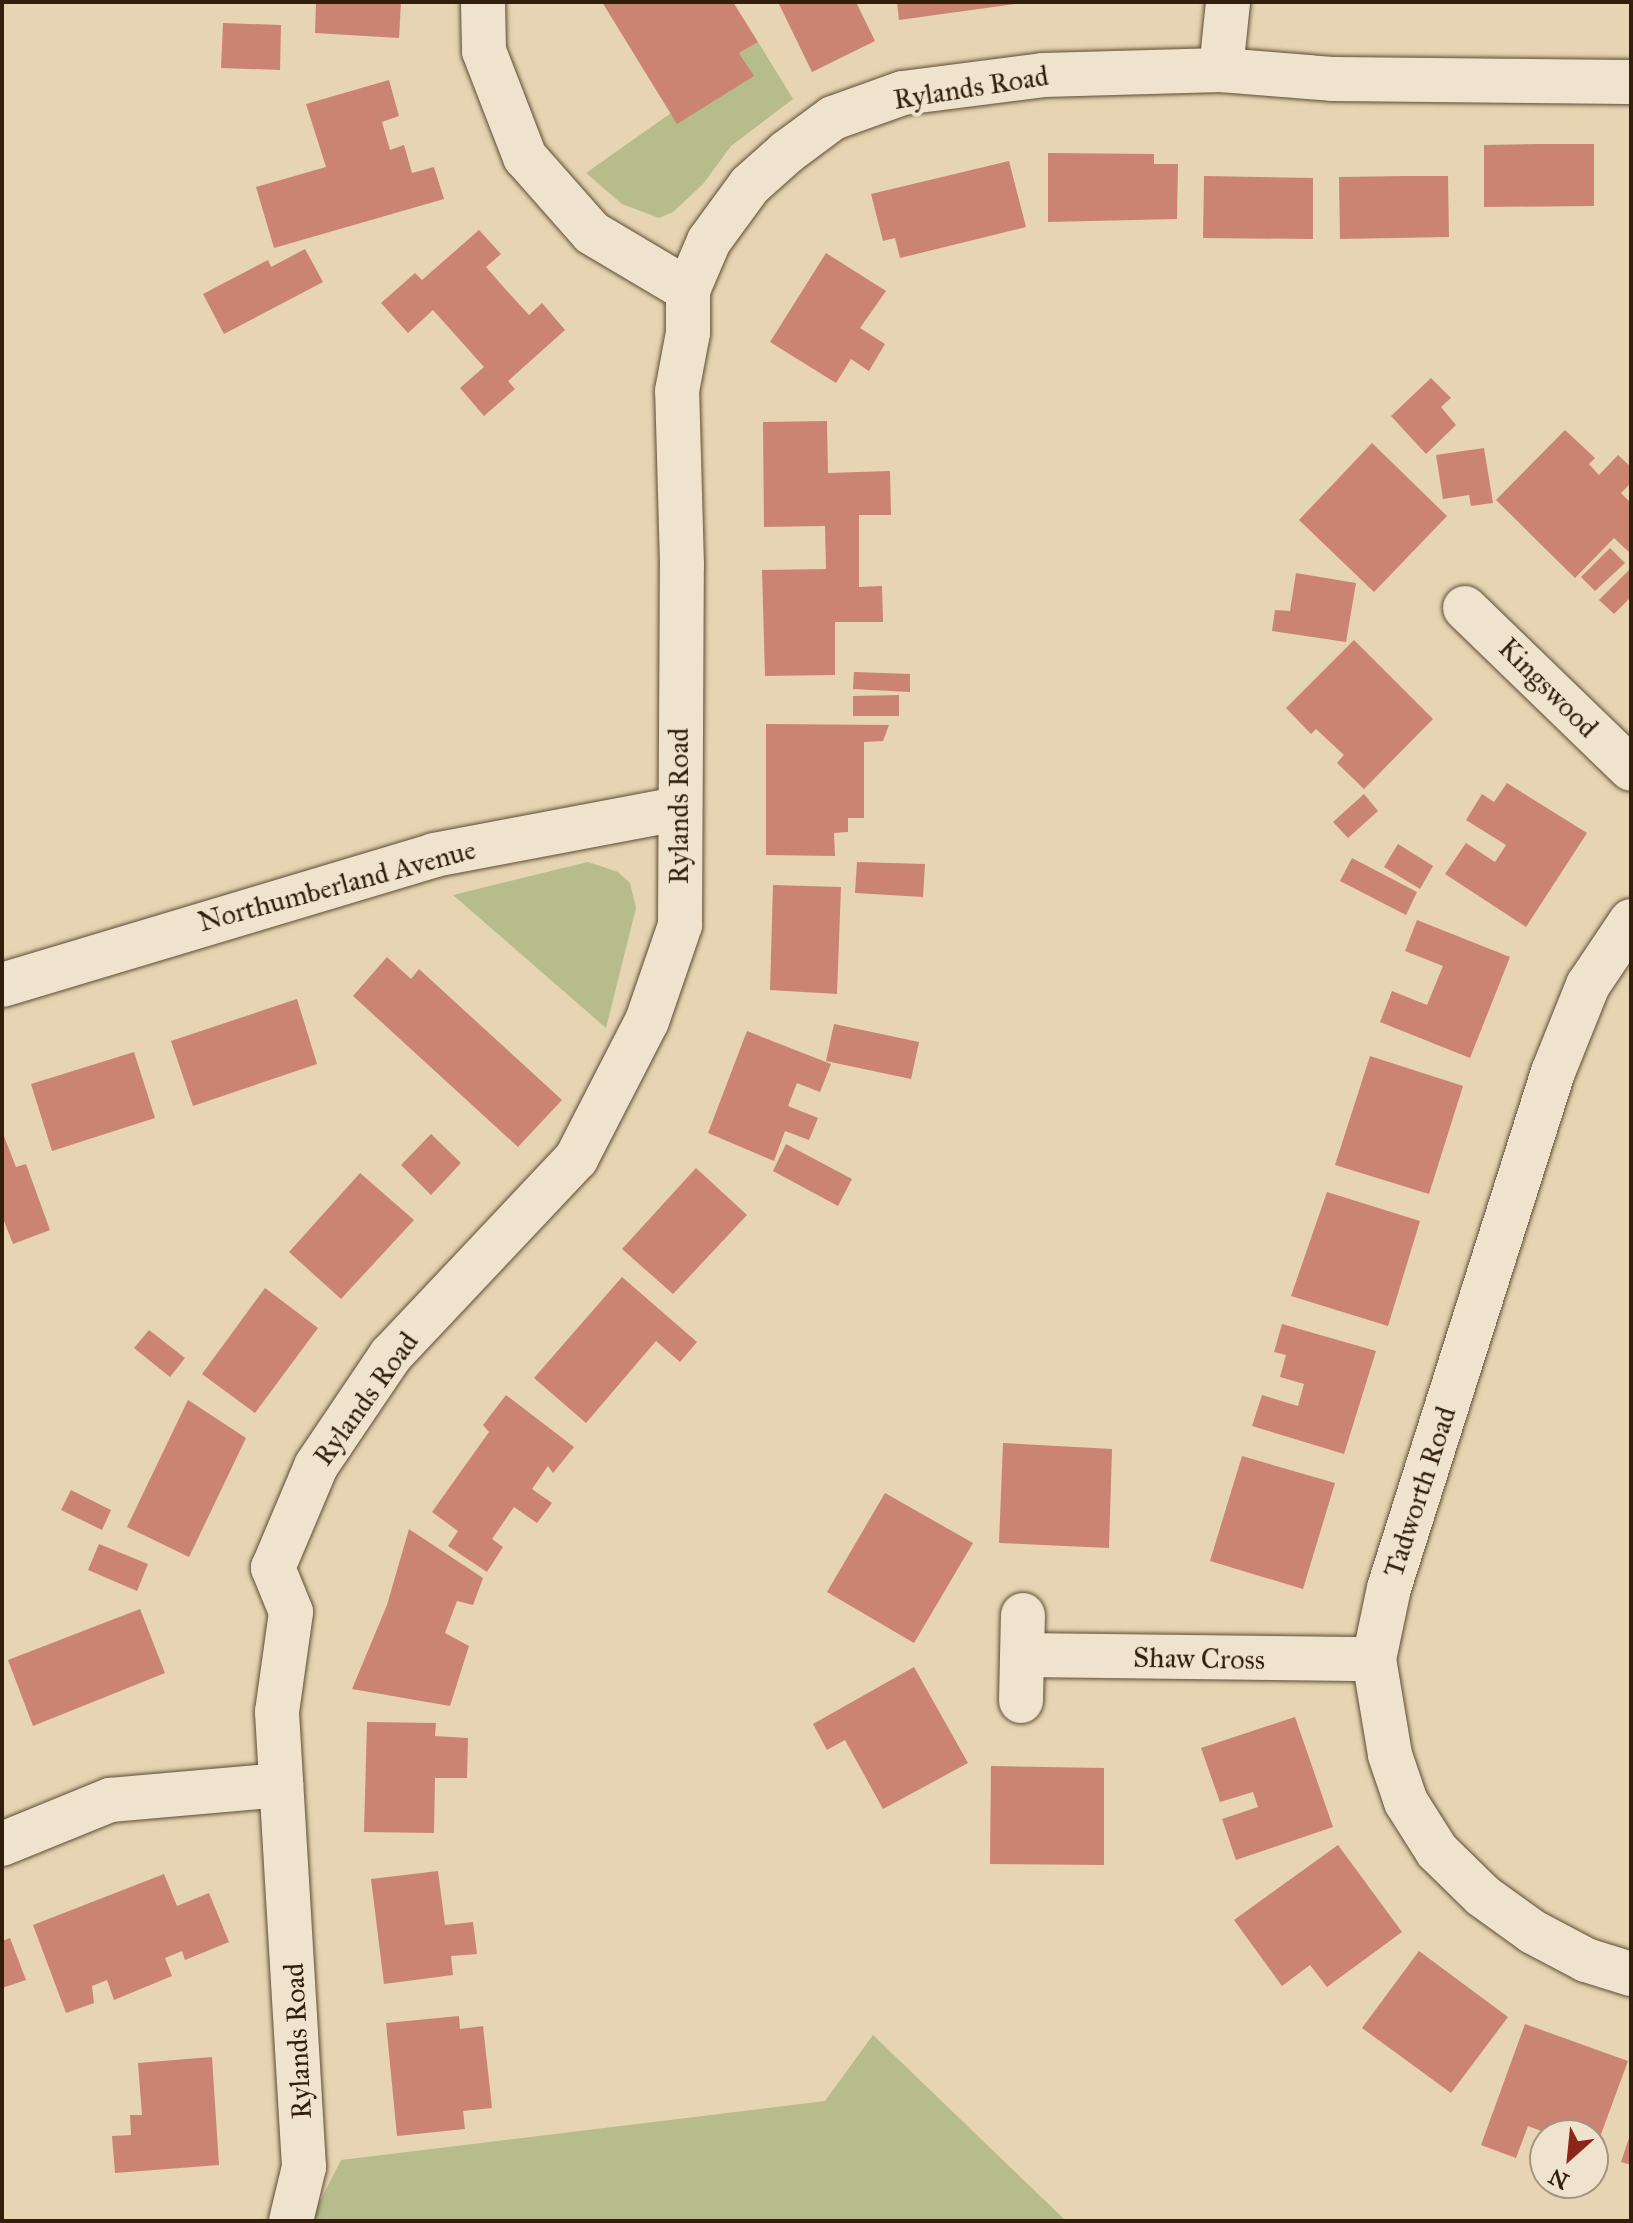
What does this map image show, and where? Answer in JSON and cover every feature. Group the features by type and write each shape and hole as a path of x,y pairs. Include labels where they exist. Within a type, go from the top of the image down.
{"street":[{"path":"483,2 484,51 525,157 592,233 688,290"},
{"path":"1221,70 1228,2"},
{"name":"Rylands Road","path":"291,2221 304,2167 277,1712 291,1612 273,1568 294,1510 316,1466 391,1355 576,1159 647,1021 680,925 678,809 682,565 677,391 688,333 688,290 709,241 750,185 833,118 903,93 1043,75 1221,70 1332,79 1631,82"},
{"name":"Kingswood","path":"1465,608 1631,769"},
{"name":"Northumberland Avenue","path":"2,985 389,867 678,809"},
{"name":"Tadworth Road","path":"1631,921 1588,985 1553,1072 1389,1588 1374,1659 1390,1755 1406,1802 1437,1851 1483,1896 1533,1932 1586,1960 1631,1974"},
{"name":"Shaw Cross","path":"1021,1701 1024,1635 1374,1659"},
{"path":"2,1844 110,1800 281,1785"}],"green space":[{"path":"758,42 793,99 731,146 703,184 673,212 659,218 622,204 586,173 671,113 753,75 739,53"},
{"path":"588,862 618,872 630,883 636,908 606,1028 453,895"},
{"path":"873,2035 1066,2221 310,2221 341,2160 825,2101"}],"building":[{"path":"316,2 401,2 399,38 315,33"},
{"path":"602,2 733,2 758,42 739,53 754,76 677,124"},
{"path":"778,2 856,2 875,41 812,72"},
{"path":"897,2 1014,2 1015,4 899,20"},
{"path":"223,23 281,25 280,70 221,68"},
{"path":"389,80 399,116 382,122 390,150 404,145 412,173 434,167 444,199 274,248 256,187 326,167 306,104"},
{"path":"1594,144 1594,206 1484,207 1484,145"},
{"path":"1048,153 1154,154 1154,164 1178,164 1177,219 1048,222"},
{"path":"1009,161 1026,227 900,258 895,238 883,241 871,194"},
{"path":"1204,176 1313,178 1313,239 1203,238"},
{"path":"1448,176 1449,237 1340,239 1339,177"},
{"path":"479,230 501,254 486,267 529,315 542,303 565,330 508,381 515,389 484,416 460,388 484,367 433,310 408,333 381,303 415,273 422,280"},
{"path":"305,249 323,282 224,334 203,294 268,260 271,267"},
{"path":"826,253 886,291 860,328 885,344 869,371 851,359 836,383 770,342"},
{"path":"1431,378 1451,398 1441,407 1456,425 1426,454 1391,416"},
{"path":"827,421 828,473 890,471 891,515 859,515 859,587 882,586 883,622 835,622 835,675 765,676 762,570 826,569 825,526 764,527 763,422"},
{"path":"1565,430 1595,458 1589,464 1599,475 1618,455 1631,467 1631,483 1621,493 1631,503 1631,554 1614,538 1575,578 1496,500"},
{"path":"1372,443 1447,516 1374,592 1299,520"},
{"path":"1484,448 1493,503 1471,506 1469,495 1443,499 1436,455"},
{"path":"1610,548 1625,563 1595,591 1581,577"},
{"path":"1631,568 1631,597 1614,614 1599,600"},
{"path":"1296,573 1356,583 1346,642 1272,631 1275,610 1290,611"},
{"path":"1354,640 1433,719 1364,789 1337,763 1344,755 1316,729 1311,734 1286,708"},
{"path":"854,672 910,674 910,692 853,689"},
{"path":"899,695 899,716 853,716 853,696"},
{"path":"766,724 889,725 883,741 864,742 864,818 848,818 848,832 834,833 835,856 766,855"},
{"path":"1507,783 1587,833 1526,927 1445,874 1466,843 1495,862 1506,845 1466,820 1482,794 1494,802"},
{"path":"1364,794 1378,811 1348,838 1333,822"},
{"path":"1398,844 1433,866 1420,889 1384,867"},
{"path":"1352,858 1417,892 1406,915 1340,881"},
{"path":"857,862 925,864 923,897 855,893"},
{"path":"773,885 841,887 837,994 770,990"},
{"path":"1417,920 1510,957 1470,1058 1380,1022 1392,991 1427,1005 1443,966 1405,951"},
{"path":"387,957 411,979 419,969 562,1100 518,1147 353,996"},
{"path":"297,999 317,1064 193,1106 171,1041"},
{"path":"834,1024 919,1042 911,1079 826,1061"},
{"path":"747,1031 831,1064 820,1092 797,1083 788,1106 818,1118 809,1140 785,1131 774,1161 708,1133"},
{"path":"134,1052 155,1118 52,1151 31,1084"},
{"path":"1370,1056 1463,1086 1429,1194 1335,1165"},
{"path":"2,1131 16,1167 26,1164 50,1230 13,1244 2,1216"},
{"path":"431,1134 461,1163 431,1195 401,1165"},
{"path":"786,1144 852,1179 838,1206 773,1171"},
{"path":"696,1168 747,1215 673,1294 622,1249"},
{"path":"360,1173 414,1220 341,1299 289,1252"},
{"path":"1327,1192 1420,1221 1388,1326 1291,1296"},
{"path":"622,1277 697,1342 680,1362 656,1341 586,1423 534,1378"},
{"path":"265,1288 318,1328 255,1413 202,1374"},
{"path":"1282,1324 1376,1351 1344,1454 1252,1426 1262,1395 1298,1406 1304,1384 1280,1377 1286,1355 1274,1352"},
{"path":"149,1330 185,1358 170,1377 134,1348"},
{"path":"506,1395 574,1447 553,1473 548,1466 532,1489 552,1503 537,1523 514,1507 492,1539 503,1547 487,1572 448,1546 458,1531 432,1512 489,1432 483,1425"},
{"path":"188,1400 246,1438 189,1557 127,1527"},
{"path":"1003,1443 1112,1449 1109,1548 999,1543"},
{"path":"1242,1456 1335,1483 1303,1589 1210,1561"},
{"path":"71,1490 111,1510 102,1530 61,1510"},
{"path":"885,1493 973,1543 914,1643 827,1592"},
{"path":"409,1529 483,1578 473,1605 457,1601 445,1633 469,1646 450,1706 352,1689 387,1605"},
{"path":"99,1544 148,1564 137,1591 88,1570"},
{"path":"140,1609 165,1673 33,1726 8,1660"},
{"path":"914,1667 968,1763 883,1809 845,1740 827,1750 813,1724"},
{"path":"1295,1717 1333,1827 1236,1860 1222,1819 1258,1807 1253,1792 1220,1802 1201,1748"},
{"path":"367,1722 436,1723 435,1736 468,1738 467,1778 435,1778 434,1833 364,1832"},
{"path":"991,1766 1104,1768 1104,1865 990,1864"},
{"path":"1338,1845 1402,1932 1327,1987 1310,1965 1282,1986 1234,1920"},
{"path":"438,1871 445,1925 473,1922 477,1954 451,1956 453,1975 384,1984 371,1879"},
{"path":"164,1874 177,1906 209,1893 229,1942 185,1960 182,1951 165,1958 172,1976 114,2000 107,1980 92,1986 94,2003 66,2013 33,1925"},
{"path":"10,1938 26,1980 2,1988 2,1941"},
{"path":"1419,1951 1508,2017 1451,2093 1362,2028"},
{"path":"459,2016 460,2029 483,2026 492,2108 463,2111 465,2129 397,2136 386,2023"},
{"path":"1525,2024 1628,2061 1607,2119 1529,2119 1516,2158 1481,2145"},
{"path":"212,2057 219,2165 115,2173 112,2136 131,2135 130,2115 142,2115 138,2063"},
{"path":"1631,2132 1631,2165 1621,2162"}]}
